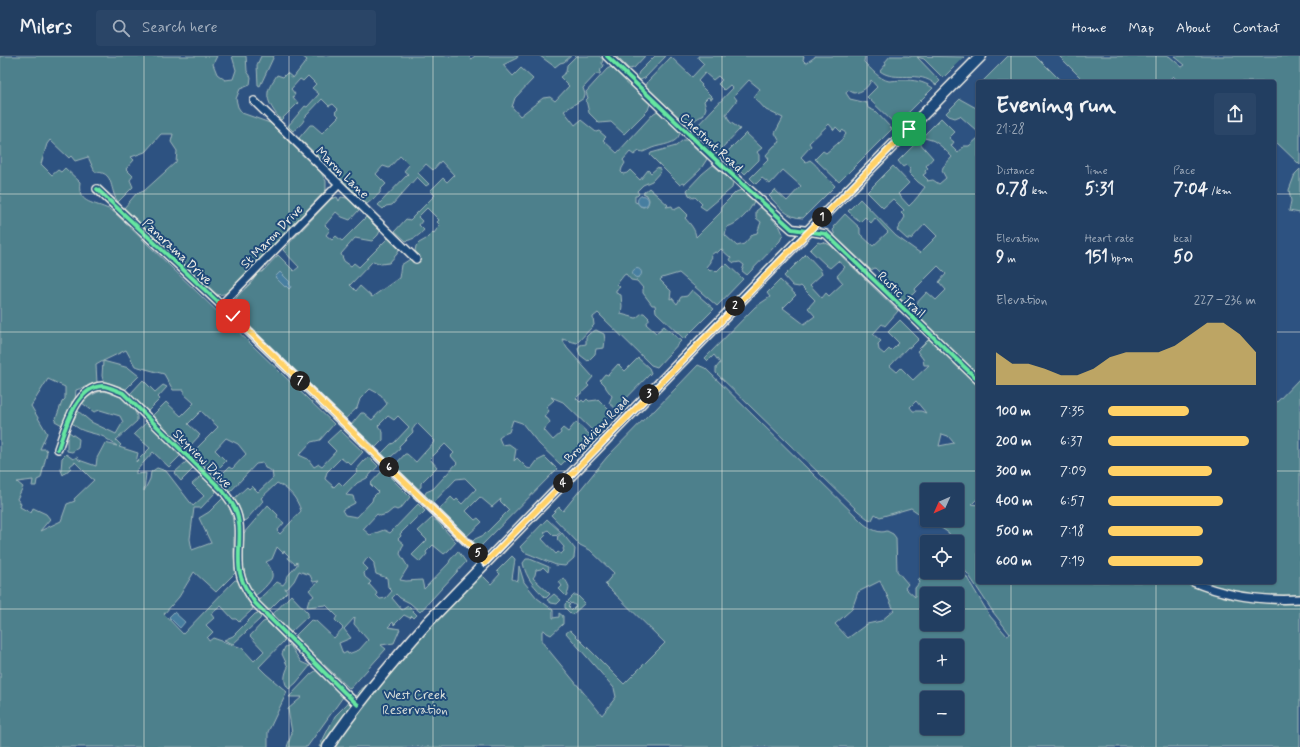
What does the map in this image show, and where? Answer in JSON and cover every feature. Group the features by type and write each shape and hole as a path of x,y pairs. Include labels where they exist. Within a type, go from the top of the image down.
{"main road":[{"name":"Broadview Road","path":"328,747 358,705 414,637 808,231 981,56"}],"street":[{"name":"Chestnut Road","path":"607,56 792,229 808,231"},
{"name":"Maron Lane","path":"254,101 416,260"},
{"name":"St Maron Drive","path":"221,305 339,184"},
{"name":"Panorama Drive","path":"97,189 221,305 477,552 485,563"},
{"name":"Rustic Trail","path":"808,231 826,234 976,378"},
{"name":"Skyview Drive","path":"58,449 66,425 76,405 85,394 95,387 103,386 122,393 223,491 236,510 239,525 240,574 244,587 255,603 358,705"},
{"path":"1198,584 1237,595 1282,600 1300,599"}],"green space":[{"path":"0,56 217,56 213,64 217,74 225,80 233,79 236,70 232,56 246,56 247,71 251,77 250,85 240,89 236,99 238,107 242,113 270,123 321,173 326,181 326,190 228,292 219,294 210,291 124,208 136,194 144,191 176,162 177,151 171,142 173,134 161,134 145,152 131,157 134,160 126,169 133,176 130,180 133,187 118,202 114,196 109,178 100,172 95,172 88,157 75,161 71,156 69,158 50,140 47,144 41,164 52,175 58,170 61,172 65,168 80,182 80,189 83,198 115,213 334,424 320,440 311,442 299,455 308,459 314,467 319,464 322,466 336,451 327,442 340,430 363,452 351,465 341,458 327,472 325,479 334,487 339,482 343,486 369,457 378,466 367,478 357,483 346,495 353,496 355,503 342,510 345,515 357,517 372,501 373,497 378,492 370,484 383,470 410,497 401,508 397,510 393,509 387,514 380,516 377,514 363,529 370,535 384,530 390,533 418,504 425,511 400,534 401,536 398,539 404,544 400,554 408,567 400,580 422,580 424,589 449,563 458,551 466,562 420,612 396,594 392,598 402,610 408,606 417,615 414,618 412,616 410,618 404,615 394,625 393,622 388,627 400,629 394,643 381,645 386,649 350,689 318,659 316,660 298,644 298,641 295,638 296,635 311,620 316,621 334,638 343,628 335,620 337,616 326,605 307,607 309,600 314,596 309,590 319,581 313,582 310,575 299,571 294,581 287,589 285,588 287,592 267,611 258,602 261,597 277,582 283,585 286,578 297,565 297,562 295,564 288,558 289,556 284,551 283,553 277,547 272,559 266,562 272,573 272,577 262,590 254,596 245,578 241,545 243,542 243,534 268,505 278,515 277,517 284,523 277,531 280,534 301,511 292,494 277,483 261,498 263,501 246,520 243,521 234,500 235,498 247,487 249,489 252,486 258,492 273,478 272,471 265,468 263,463 256,464 230,492 228,492 218,478 229,467 232,469 246,454 238,444 226,438 215,450 226,461 213,474 211,474 192,455 192,453 218,427 201,411 188,424 200,435 188,448 185,448 152,417 166,402 181,416 194,403 184,394 184,390 173,390 164,374 135,366 126,350 96,365 97,383 76,390 75,400 71,402 72,403 62,425 55,421 62,402 65,399 65,387 48,379 31,406 47,433 40,449 46,449 47,452 41,478 37,480 36,486 32,486 33,480 17,482 23,487 17,499 21,504 20,507 31,513 33,508 46,514 50,519 40,531 61,521 67,504 75,501 74,499 94,480 75,462 63,475 61,470 62,458 66,454 73,459 77,457 79,460 96,466 97,458 105,443 117,446 100,435 79,429 72,423 78,411 91,422 116,434 123,422 120,416 100,410 94,412 82,403 88,397 104,391 126,399 133,407 137,416 137,421 116,440 121,445 119,447 138,453 136,462 150,448 134,434 147,422 181,455 169,467 153,452 136,471 136,474 146,473 144,491 150,479 151,472 157,468 166,471 193,506 204,496 192,484 203,476 214,487 216,492 201,508 194,508 190,539 192,550 211,543 199,518 209,512 223,498 232,518 236,572 216,592 194,572 179,597 164,614 183,634 235,580 239,581 247,600 253,607 252,610 239,622 236,619 233,619 221,606 211,614 214,618 206,625 213,632 207,638 209,641 213,638 242,648 254,661 264,651 250,636 263,622 266,621 285,640 259,667 287,692 268,732 268,747 0,747","holes":["368,557 374,563 376,574 387,578 388,587 392,591 386,598 380,599 369,584 371,582 365,577 364,573 368,569 363,564","355,617 354,624 368,640 359,650 348,654 347,652 343,654 339,643 351,638 344,629"]},
{"path":"261,56 274,56 260,86 258,85 257,65"},
{"path":"302,56 468,56 471,59 475,56 518,56 517,58 503,65 513,76 521,68 533,79 515,98 512,107 520,116 543,98 550,97 555,101 569,86 560,77 566,72 567,65 576,56 599,56 603,59 602,63 604,66 601,69 600,74 596,74 583,88 585,94 584,98 564,111 575,125 581,120 596,132 599,131 606,137 603,140 617,153 654,113 658,111 680,133 676,140 669,144 643,152 639,151 634,155 630,152 623,160 625,163 621,172 623,174 630,170 640,180 648,170 651,173 658,167 661,171 652,181 643,185 637,191 639,194 635,196 635,202 643,207 647,206 649,198 643,193 649,188 668,205 666,207 672,206 674,210 680,207 688,215 685,218 694,229 696,237 721,212 722,206 736,192 741,190 754,201 750,209 743,217 727,227 725,235 737,246 744,244 753,234 757,233 761,222 756,218 756,211 761,207 780,227 783,234 780,241 747,275 742,271 744,265 740,262 734,263 730,260 731,258 721,249 717,253 715,252 711,255 712,257 710,262 706,267 710,271 713,269 716,272 723,265 725,266 727,264 743,279 717,306 679,273 660,280 671,291 670,299 672,298 677,304 681,297 687,296 692,290 714,309 684,339 656,312 655,305 652,305 643,293 643,288 637,281 631,280 626,274 624,275 617,284 620,287 616,290 616,293 621,295 621,314 636,318 644,313 649,318 646,324 656,333 664,326 681,341 657,367 651,365 598,313 593,317 594,325 577,343 562,339 567,348 593,377 587,384 589,386 576,398 580,402 582,400 584,402 587,399 589,401 598,399 612,413 594,432 563,402 551,397 554,400 546,407 549,411 544,417 550,422 544,430 553,440 561,433 560,431 563,428 568,432 576,422 590,435 561,465 539,444 522,423 513,420 509,432 499,438 502,445 509,444 516,449 514,461 517,458 527,468 531,469 537,461 545,457 557,469 480,547 472,542 484,535 509,510 500,501 501,499 492,507 480,497 466,511 475,520 478,518 482,522 466,537 438,511 451,497 455,501 457,499 462,504 476,489 465,478 456,479 432,504 424,497 426,492 433,489 457,463 451,456 454,453 445,444 430,459 437,467 421,483 421,487 417,490 393,467 405,454 416,462 435,441 417,423 412,430 413,432 399,446 400,449 386,461 380,455 409,427 398,416 394,420 388,416 378,426 383,432 383,440 374,449 350,426 361,413 364,413 372,420 387,404 381,395 370,389 360,399 357,408 344,420 237,317 234,302 238,295 259,272 262,272 278,255 294,271 299,267 283,250 331,199 337,197 339,201 341,197 347,198 359,210 350,220 342,217 336,212 325,225 330,230 326,235 332,240 336,236 342,241 366,217 380,231 372,241 355,238 341,254 344,261 351,266 354,263 359,267 388,238 399,249 397,254 389,263 381,264 373,261 350,285 356,291 360,286 372,297 399,278 401,265 418,254 415,251 416,246 433,232 434,233 440,225 437,222 439,220 427,208 418,217 422,221 419,225 424,230 418,236 406,241 395,231 406,219 410,220 435,195 430,191 443,178 447,182 454,175 441,161 433,170 426,164 418,173 429,184 426,186 417,177 392,205 386,206 383,209 378,205 408,174 404,171 409,165 400,156 389,168 383,166 376,174 386,184 380,190 380,193 367,204 299,138 310,125 313,125 322,133 339,116 335,112 338,109 333,104 329,106 322,99 305,117 302,123 293,131 288,126 305,106 307,107 319,94 312,88 316,84 308,76 303,81 300,79 291,89 295,94 293,97 298,103 281,120 268,100 270,85 277,75 283,77 287,73 293,78 307,60"},
{"path":"540,56 571,56 555,67"},
{"path":"616,56 645,56 634,68 629,69"},
{"path":"655,56 666,56 645,78 640,80 637,77 639,72"},
{"path":"698,56 804,56 803,60 806,63 815,56 865,56 864,62 885,80 922,82 933,88 896,125 867,97 877,87 871,80 870,83 860,92 854,93 848,90 846,93 850,99 867,103 868,108 875,111 892,129 839,182 815,159 823,151 826,153 846,134 843,130 841,132 836,127 834,130 829,124 809,143 811,146 801,157 806,162 810,160 812,161 835,186 803,218 797,218 784,211 769,196 775,190 787,201 801,186 783,170 770,184 762,178 756,184 750,178 769,159 766,155 780,142 775,133 783,118 766,110 754,97 760,89 749,80 734,96 737,100 726,114 730,122 740,129 720,150 696,127 733,88 730,85 724,90 718,84 722,80 718,76 713,80 705,73 698,81 713,98 711,99 708,97 704,101 706,108 703,116 687,125 646,86 648,81 671,57 692,77 704,64"},
{"path":"890,56 964,57 943,78 924,59 917,57 940,81 936,85 929,80 922,78 893,76 880,71"},
{"path":"1008,56 1036,56 1060,80 984,80"},
{"path":"1059,56 1169,56 1182,67 1185,65 1174,56 1300,56 1300,165 1276,142 1276,80 1177,80 1173,76 1169,80 1083,80"},
{"path":"611,67 650,104 648,110 624,134 611,122 599,123 589,113 586,100 588,98 586,92 607,69"},
{"path":"960,99 976,108 976,130 960,116 955,118 946,113"},
{"name":"West Creek Reservation","path":"941,118 955,132 949,138 954,142 951,146 958,153 964,146 969,146 976,140 976,500 972,504 976,505 976,584 1276,584 1276,403 1300,378 1300,747 319,747 335,716 477,570 491,584 500,574 497,571 512,556 515,559 512,579 518,581 519,566 524,582 537,598 553,610 553,618 559,617 559,613 563,616 563,624 551,635 544,630 542,631 542,642 602,715 616,697 614,688 566,633 570,630 624,684 665,643 605,584 614,573 590,550 580,545 551,515 559,507 563,511 607,457 698,365 705,368 864,524 869,528 881,532 887,531 893,534 896,538 897,571 908,584 905,588 915,597 915,588 920,582 918,580 920,578 920,579 964,579 964,574 990,616 1007,636 1010,634 964,570 964,535 949,535 949,533 940,527 964,527 964,483 920,483 920,514 911,508 880,517 875,514 872,520 868,519 716,373 716,368 720,363 714,355 708,361 705,358 755,307 770,297 767,293 780,280 796,295 783,308 804,324 815,316 808,308 815,300 801,286 793,286 784,276 806,254 820,269 822,274 810,285 822,298 826,293 829,296 843,283 837,276 845,267 838,261 830,268 810,250 818,242 823,242 830,245 898,311 885,326 882,324 873,334 881,341 878,344 879,350 884,354 889,349 891,351 899,343 888,332 900,320 919,339 910,348 908,347 890,366 897,372 901,368 913,380 929,365 924,365 923,359 917,351 935,333 911,309 927,292 936,300 946,290 939,282 946,274 938,266 915,289 916,291 903,302 877,277 880,273 875,268 871,270 835,236 833,230 835,228 833,227 845,214 860,228 860,234 873,246 888,232 875,218 871,223 865,217 860,222 848,211 860,199 896,236 920,253 937,236 925,224 911,239 907,239 897,230 905,217 901,213 904,210 893,199 883,208 867,192 893,166 909,183 898,194 909,206 925,187 909,173 910,169 906,165 903,167 898,161 918,141 933,158 926,166 928,168 925,171 926,173 923,175 928,180 927,181 933,180 939,184 946,178 942,171 943,167 952,157 937,143 922,137","holes":["916,401 926,413 921,411 913,411 910,407","942,434 948,436 954,443 939,446","880,581 894,610 881,621 867,624 848,638 835,624 852,609 858,592"]},
{"path":"746,133 762,148 757,152 759,155 759,160 745,174 725,154"},
{"path":"683,140 687,140 707,159 700,170 685,184 683,183 680,185 650,155 651,153 676,146"},
{"path":"713,165 733,182 732,188 706,210 700,206 702,204 695,197 693,198 689,195 687,190"},
{"path":"1300,169 1300,213 1289,211 1291,201 1289,190 1295,174"},
{"path":"596,330 604,334 604,348 596,349 595,354 588,361 580,355 578,349 580,345 586,344 586,337"},
{"path":"638,358 649,368 651,373 616,409 609,403 612,396 600,380 605,374 608,375 618,364 625,371"},
{"path":"103,361 129,368 139,376 124,391 114,385 104,383 102,376"},
{"path":"143,380 155,392 163,385 167,387 158,397 160,399 148,411 146,411 130,396 130,394"},
{"path":"69,432 79,439 78,448 72,452 67,451"},
{"path":"187,461 193,467 181,481 174,473"},
{"path":"432,518 436,520 456,542 444,554 433,545 426,552 427,554 420,562 412,555 427,540 418,531"},
{"path":"547,519 561,532 554,536 548,530 544,533 546,535 542,539 556,554 558,552 561,554 564,551 564,547 557,539 557,537 562,533 575,549 574,558 565,566 556,565 524,552 520,547"},
{"path":"526,559 530,559 549,567 548,572 543,567 536,570 533,578 550,594 546,598 526,573 523,563"},
{"path":"564,578 569,587 566,596 559,589 562,586 559,582"},
{"path":"554,594 561,600 557,604 551,603 547,600"},
{"path":"291,595 308,613 308,616 290,633 271,616"},
{"path":"574,595 577,595 585,603 572,615 565,608 565,604 567,602 570,605 568,606 572,610 576,606 568,601"},
{"path":"258,613 261,616 260,619 233,644 224,640 233,636 255,614"},
{"path":"290,645 301,662 310,666 289,689 285,679 288,667 282,654 285,647"},
{"path":"317,670 343,697 307,747 287,747 292,733 288,709 302,697 289,697 311,674"}],"water":[{"path":"641,196 645,196 647,197 647,205 641,206 638,203 638,199"},
{"path":"637,268 642,273 637,278 632,273"},
{"path":"280,272 290,282 289,284 291,287 289,289 275,277"},
{"path":"174,612 185,622 180,628 169,617"}],"cycle path":[{"path":"607,56 715,159 792,229 826,234 976,378"},
{"path":"97,189 221,305 477,552 485,563"},
{"path":"58,449 73,410 85,393 93,388 102,386 123,393 223,491 238,516 240,573 242,581 248,592 255,603 358,705"}],"route":[{"path":"233,316 477,552 485,563 909,129"}]}
